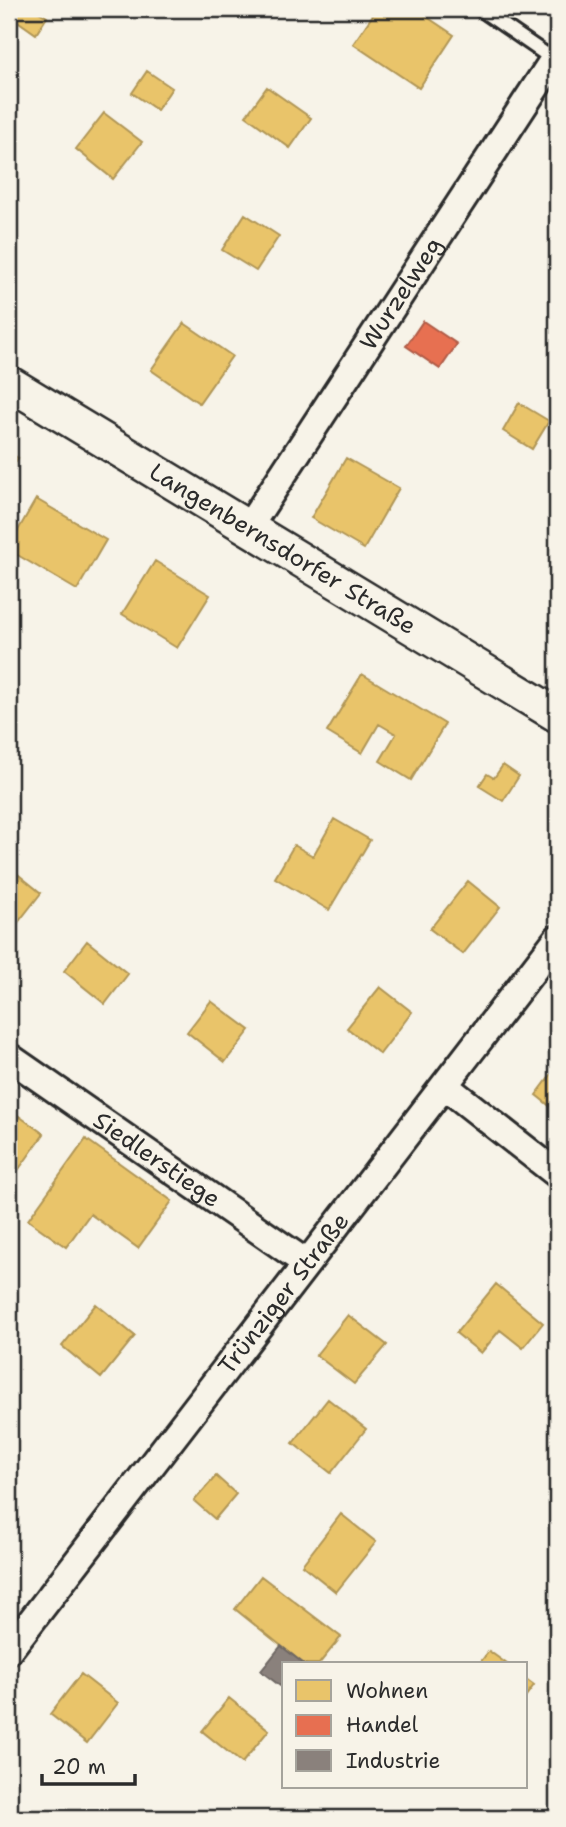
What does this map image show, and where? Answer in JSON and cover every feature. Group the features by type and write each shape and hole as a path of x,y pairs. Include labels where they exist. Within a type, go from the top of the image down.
{"street":[{"name":"Wurzelweg","path":"248,528 556,61"},
{"name":"Langenbernsdorfer Straße","path":"9,383 557,715"},
{"name":"Trünziger Straße","path":"12,1640 446,1086 557,939"},
{"name":"Siedlerstiege","path":"9,1057 306,1263"},
{"path":"446,1086 557,1174"}],"lane":[{"path":"480,9 556,61"}],"building: Wohnen":[{"path":"12,9 34,9 47,17 36,34 9,15"},
{"path":"377,9 415,9 454,35 419,88 353,44"},
{"path":"147,71 172,88 157,110 132,93"},
{"path":"267,87 311,118 290,148 246,116"},
{"path":"104,113 142,142 113,179 76,149"},
{"path":"245,214 279,236 256,271 222,250"},
{"path":"184,323 232,356 199,403 151,370"},
{"path":"519,403 549,421 532,449 503,431"},
{"path":"9,453 18,458 9,474"},
{"path":"346,458 399,488 364,549 311,518"},
{"path":"36,499 106,540 77,590 9,550"},
{"path":"155,561 210,595 177,648 122,614"},
{"path":"362,674 445,724 411,780 380,761 396,734 379,724 362,753 327,732"},
{"path":"503,765 519,776 503,801 479,786 487,774 494,778"},
{"path":"334,819 370,840 329,910 275,878 294,845 313,856"},
{"path":"9,867 41,893 9,934"},
{"path":"468,881 500,907 463,954 430,929"},
{"path":"87,941 128,974 105,1004 64,971"},
{"path":"380,987 412,1012 380,1054 347,1028"},
{"path":"211,1001 250,1030 225,1062 187,1032"},
{"path":"557,1067 557,1112 536,1095"},
{"path":"9,1109 44,1134 9,1183"},
{"path":"86,1139 172,1201 138,1248 90,1214 66,1247 28,1220"},
{"path":"496,1284 543,1323 523,1348 500,1330 481,1353 456,1333"},
{"path":"96,1304 135,1336 101,1378 62,1346"},
{"path":"348,1315 387,1345 354,1384 316,1355"},
{"path":"328,1399 366,1429 331,1473 293,1443"},
{"path":"216,1476 236,1494 215,1519 194,1501"},
{"path":"341,1514 376,1542 336,1592 302,1565"},
{"path":"261,1576 341,1637 321,1662 301,1662 235,1609"},
{"path":"489,1651 504,1662 481,1662"},
{"path":"81,1674 118,1703 87,1743 50,1714"},
{"path":"528,1680 534,1685 528,1693"},
{"path":"229,1698 269,1730 242,1763 202,1731"}],"building: Handel":[{"path":"423,321 457,344 440,369 406,346"}],"building: Industrie":[{"path":"281,1646 301,1662 282,1662 282,1687 261,1671"}]}
